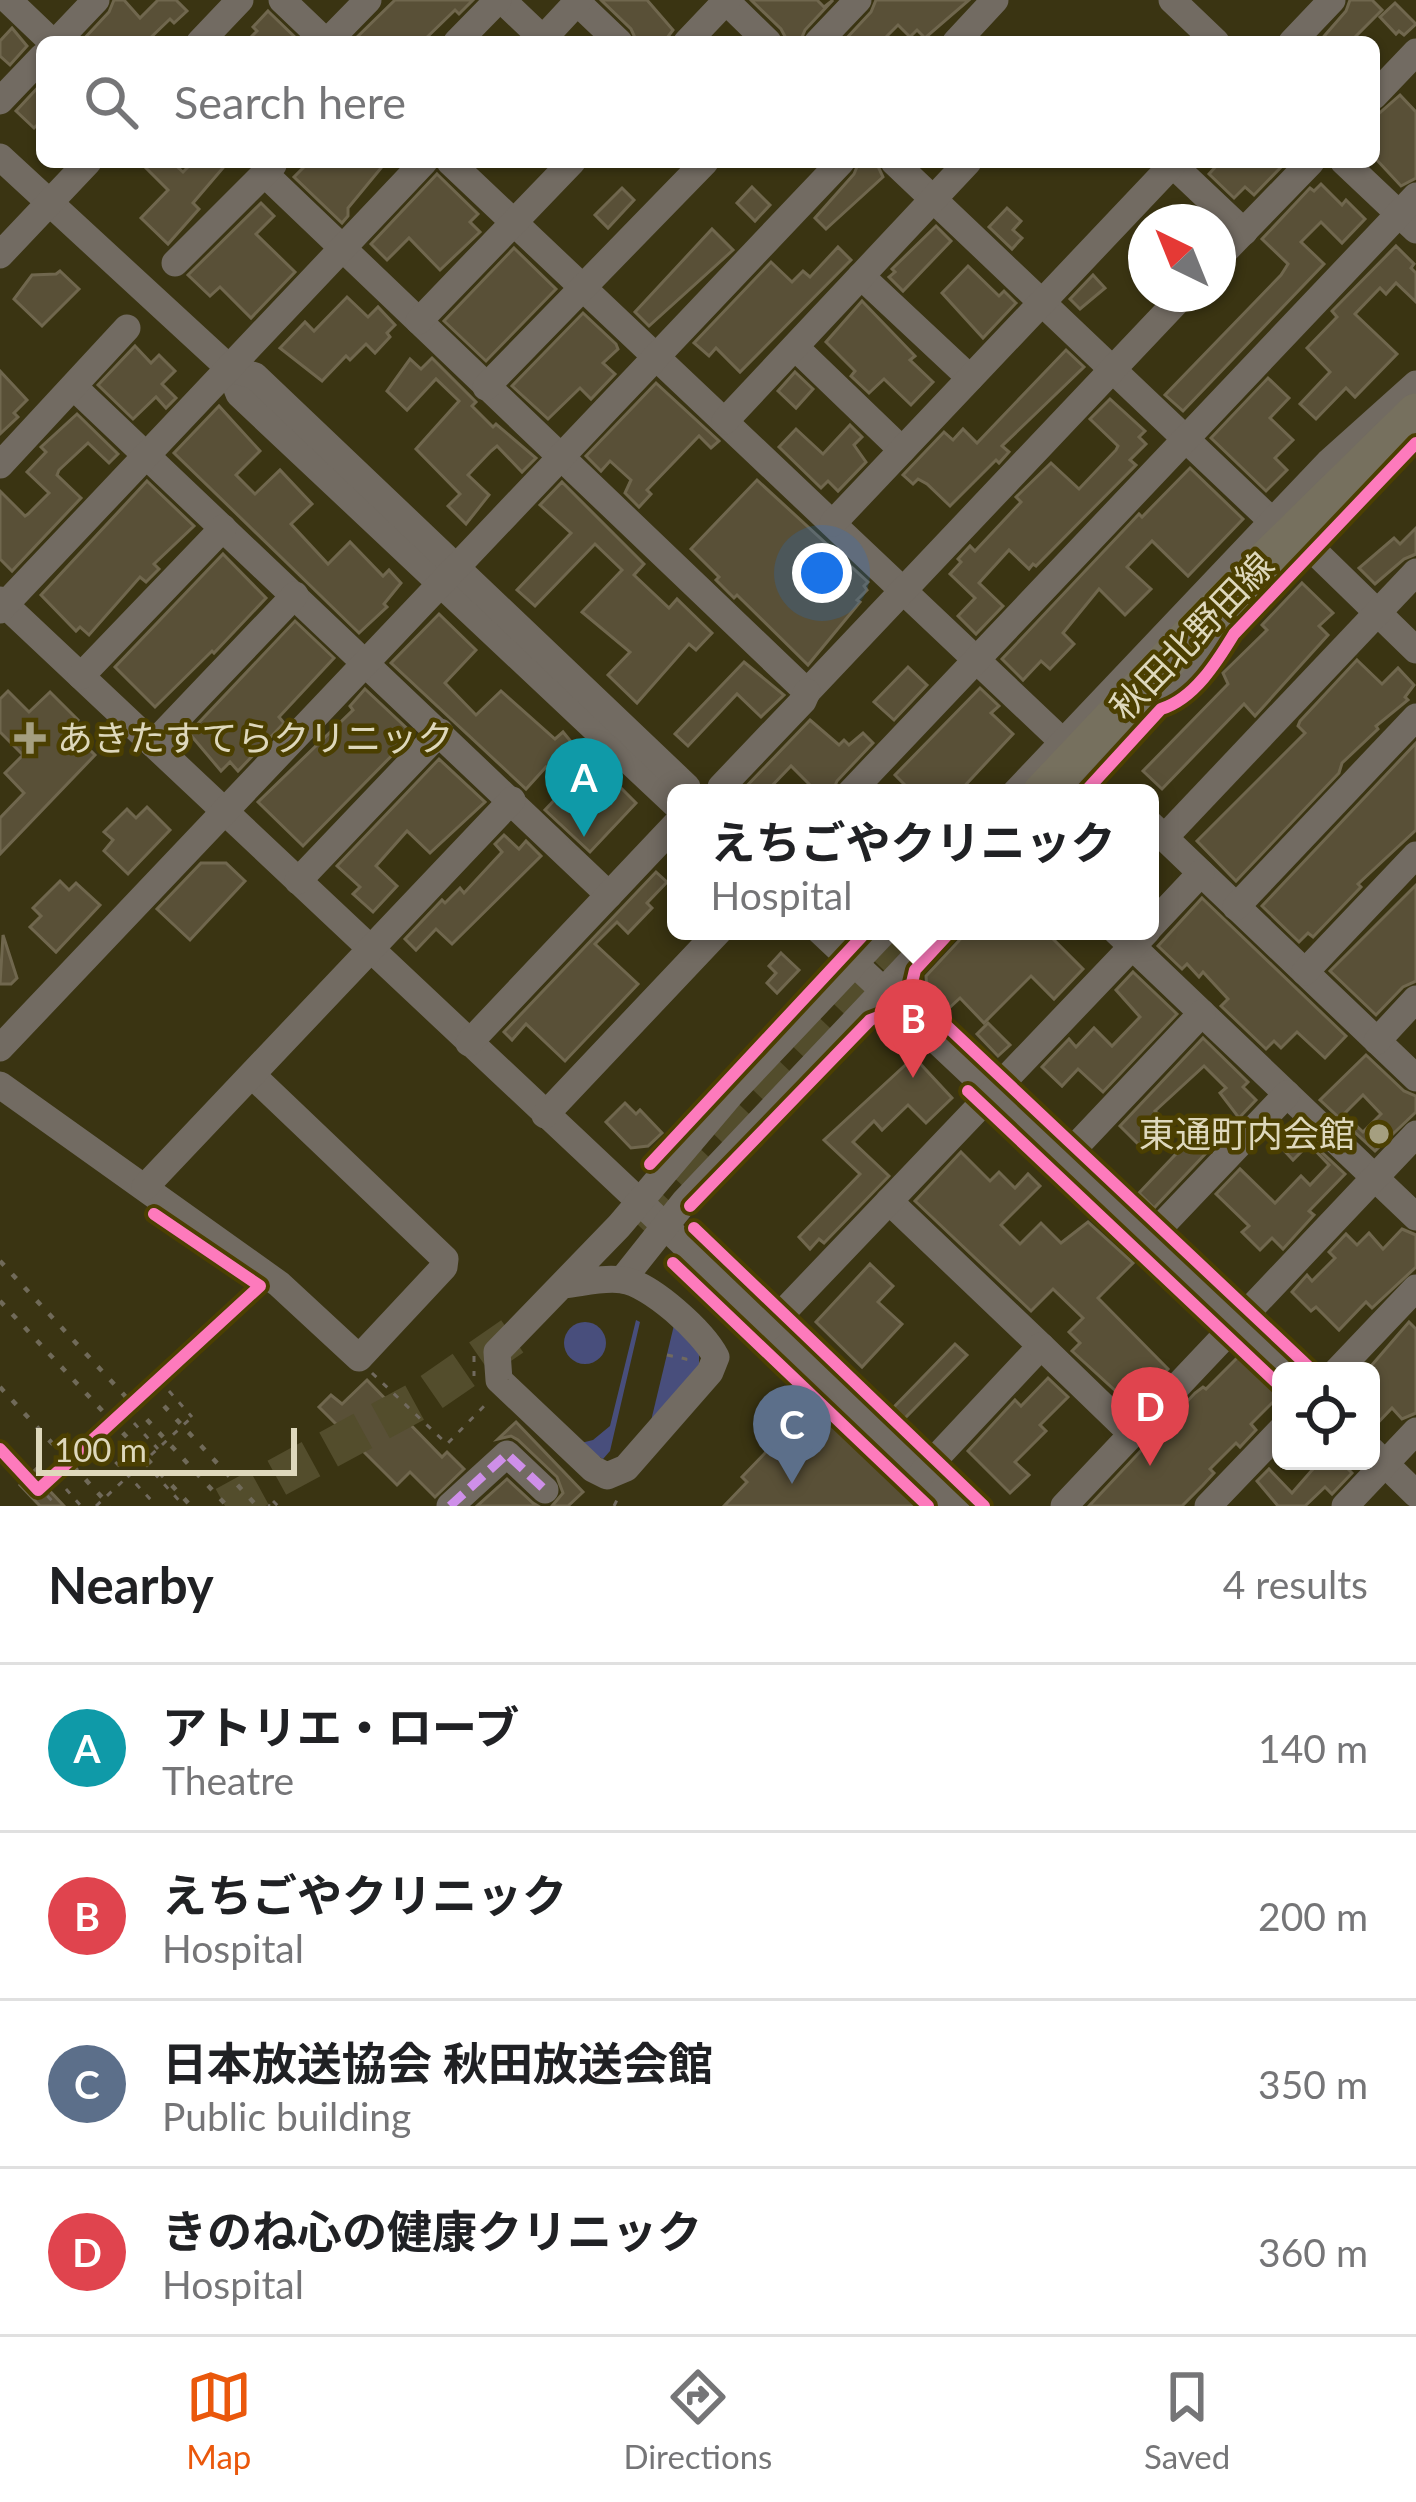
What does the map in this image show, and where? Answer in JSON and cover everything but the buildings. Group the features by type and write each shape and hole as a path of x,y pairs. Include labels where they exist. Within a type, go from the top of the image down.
{"highway":[{"path":"1345,482 1416,385"},
{"path":"1345,482 1416,413"},
{"name":"秋田北野田線","path":"1050,784 1208,617 1345,482"}],"street":[{"path":"8,0 47,36"},
{"path":"60,36 96,0"},
{"path":"206,36 240,0"},
{"path":"282,0 321,36"},
{"path":"333,36 368,0"},
{"path":"463,36 500,0 537,36"},
{"path":"693,36 726,0 762,36"},
{"path":"824,36 858,0"},
{"path":"962,36 995,0"},
{"path":"1298,36 1332,0"},
{"path":"545,36 578,1 613,36"},
{"path":"1184,4 1211,36"},
{"path":"1380,90 1416,52"},
{"path":"0,101 36,63"},
{"path":"0,157 229,368 254,376 667,796"},
{"path":"0,255 82,168"},
{"path":"175,263 270,168 342,249 807,692"},
{"path":"418,168 2,605 640,1202 956,1506"},
{"path":"456,168 1063,742"},
{"path":"419,321 566,168"},
{"path":"486,388 699,168"},
{"path":"0,1048 836,168"},
{"path":"900,168 1272,521"},
{"path":"932,199 949,168"},
{"path":"725,421 962,168"},
{"path":"932,199 975,168"},
{"path":"833,524 1167,168"},
{"path":"1177,168 1244,232"},
{"path":"1236,240 1305,168"},
{"path":"859,784 1183,439 1411,214 1352,168"},
{"path":"861,276 970,378"},
{"path":"725,784 1167,312"},
{"path":"0,465 127,328"},
{"path":"795,347 902,450"},
{"path":"1023,784 1272,521 1350,442 1416,385"},
{"path":"74,386 609,895"},
{"path":"1085,783 1416,431"},
{"path":"81,676 223,527"},
{"path":"1309,546 1416,650"},
{"path":"1159,829 1416,572"},
{"path":"447,576 684,784"},
{"path":"152,744 295,596"},
{"path":"1236,907 1416,717"},
{"path":"298,881 440,732"},
{"path":"145,1186 512,800"},
{"path":"1159,833 1416,1078"},
{"path":"469,1043 667,834"},
{"path":"1305,972 1416,855"},
{"path":"1159,912 1201,873"},
{"path":"545,1114 709,940"},
{"path":"830,940 1278,1362"},
{"path":"564,1285 623,1280 659,1298 709,1343 716,1357 710,1372 626,1468 607,1476 592,1469 499,1380 496,1352 564,1285 731,1094 877,940"},
{"path":"623,1280 663,1225 931,940"},
{"path":"769,1327 1130,940"},
{"path":"1141,940 1202,1013 1416,1217"},
{"path":"1377,1041 1416,999"},
{"path":"1063,1160 1202,1013"},
{"path":"0,1085 279,1284 359,1358 444,1267 445,1259 251,1075"},
{"path":"1148,1240 1287,1094"},
{"path":"1064,1506 1416,1134"},
{"path":"889,1201 1132,1434"},
{"path":"1346,1362 1416,1288"},
{"path":"922,1473 1041,1346"},
{"path":"1380,1456 1416,1431"},
{"path":"1208,1506 1272,1439"},
{"path":"451,1506 507,1454 545,1490"},
{"path":"1380,1459 1416,1494"},
{"path":"1346,1506 1370,1470"}],"path":[{"path":"40,1486 256,1289"},
{"path":"667,1355 686,1359 684,1371"},
{"path":"359,1358 447,1444 492,1397"},
{"path":"96,1506 193,1417 169,1391"},
{"path":"134,1423 158,1449"},
{"path":"0,1449 57,1506"},
{"path":"105,1450 151,1500"},
{"path":"144,1462 184,1506"},
{"path":"66,1489 81,1506"}],"shaded area":[{"path":"636,1320 640,1322 610,1451 603,1459 577,1444 593,1440 610,1426"},
{"path":"675,1321 699,1347 699,1369 650,1425"},
{"path":"585,1322 600,1328 606,1343 600,1358 585,1364 570,1358 564,1343 570,1328"}],"tunnel":[{"path":"635,1222 904,940"},
{"path":"225,1506 423,1398 523,1329"}],"railway":[{"path":"0,1261 227,1506"},
{"path":"0,1301 191,1506"},
{"path":"0,1387 110,1506"},
{"path":"164,1406 257,1506"}],"marked path":[{"path":"450,1506 507,1454 545,1490"}],"cycle path":[{"path":"1092,784 1161,709 1194,688 1234,634 1416,443"},
{"path":"650,1164 859,940"},
{"path":"690,1206 870,1020 886,1014 910,991 915,970 943,940"},
{"path":"916,997 1303,1362"},
{"path":"968,1091 1272,1378"},
{"path":"0,1449 38,1490 260,1286 154,1214"},
{"path":"694,1228 984,1506"},
{"path":"673,1263 928,1506"}],"place":[{"name":"あきたすてらクリニック","path":"30,738"},
{"name":"アトリエ・ローブ","path":"584,837"},
{"name":"えちごやクリニック","path":"913,1078"},
{"name":"東通町内会館","path":"1379,1134"},
{"name":"きのね心の健康クリニック","path":"1150,1466"},
{"name":"日本放送協会 秋田放送会館","path":"792,1484"}]}
